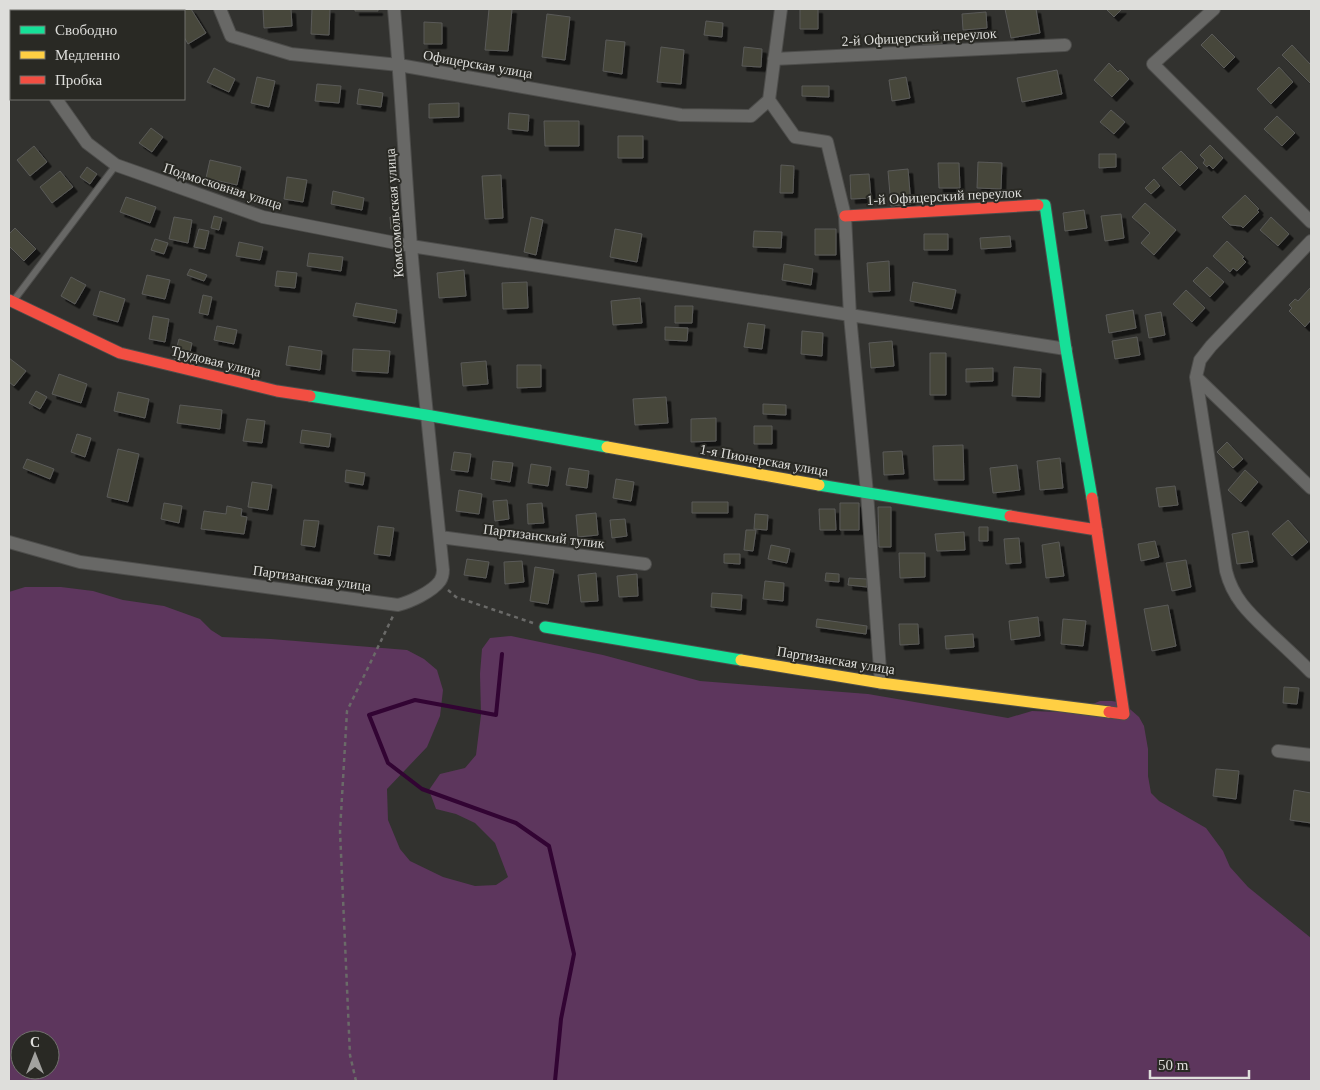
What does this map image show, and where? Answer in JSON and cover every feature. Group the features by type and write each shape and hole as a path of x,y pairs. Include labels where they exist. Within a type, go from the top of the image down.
{"street":[{"name":"Офицерская улица","path":"220,9 231,36 292,54 399,65 681,115 750,116 769,100"},
{"name":"Комсомольская улица","path":"394,9 411,246 426,415"},
{"path":"781,9 769,100 795,137 827,142 845,216 850,316 867,493 881,682"},
{"path":"1214,9 1153,64 1311,222"},
{"name":"2-й Офицерский переулок","path":"774,59 1066,45"},
{"name":"Подмосковная улица","path":"57,100 87,142 116,166 263,217 411,246"},
{"name":"1-й Офицерский переулок","path":"845,216 1045,205 1066,350"},
{"path":"1311,241 1211,346 1200,360 1196,377 1229,584 1247,611 1311,672"},
{"path":"411,246 1066,350 1097,530"},
{"name":"Трудовая улица","path":"10,303 120,353 276,391 426,415"},
{"path":"1196,377 1311,488"},
{"path":"398,605 409,603 433,588 440,582 443,570 426,415"},
{"name":"1-я Пионерская улица","path":"426,415 867,493 1097,530"},
{"name":"Партизанская улица","path":"545,627 881,682 1124,714 1097,530"},
{"name":"Партизанский тупик","path":"440,538 645,564"},
{"name":"Партизанская улица","path":"9,542 80,562 398,605"},
{"path":"1278,751 1311,755"}],"lane":[{"path":"10,303 116,166"}],"path":[{"path":"440,582 456,597 545,627"},
{"path":"356,1081 350,1055 340,831 347,711 398,605"}],"shaded area":[{"path":"25,587 61,587 93,591 123,600 164,606 200,619 211,630 222,637 407,650 424,659 437,670 443,690 440,716 427,747 387,789 388,820 400,849 410,861 443,877 475,886 496,885 508,877 495,843 475,823 456,814 436,809 429,790 440,774 465,768 476,755 481,715 480,674 482,649 490,638 511,636 603,655 700,681 868,694 1008,718 1032,711 1060,712 1083,708 1100,701 1123,703 1139,717 1144,726 1148,749 1148,776 1151,793 1159,801 1206,828 1223,851 1230,867 1248,887 1311,938 1311,1081 9,1081 9,592"}],"building":[{"path":"191,9 206,33 188,44 185,39 185,10 177,10"},
{"path":"263,9 291,9 292,26 264,28"},
{"path":"312,9 330,9 329,35 311,34"},
{"path":"355,9 378,9 378,11 355,11"},
{"path":"489,9 512,9 508,51 485,50"},
{"path":"800,9 818,9 818,29 800,29"},
{"path":"1005,9 1036,9 1040,33 1011,38"},
{"path":"1106,9 1122,9 1114,17"},
{"path":"986,12 987,28 963,30 962,14"},
{"path":"547,14 570,17 565,60 542,57"},
{"path":"706,21 723,23 722,37 704,35"},
{"path":"424,22 442,23 442,44 424,44"},
{"path":"942,34 942,44 923,45 922,35"},
{"path":"1212,34 1235,57 1224,68 1201,45"},
{"path":"606,40 625,42 622,74 603,71"},
{"path":"1292,45 1311,65 1311,84 1282,55"},
{"path":"661,47 684,50 681,84 657,82"},
{"path":"744,47 762,49 761,67 742,66"},
{"path":"1109,63 1129,79 1112,97 1094,80"},
{"path":"1279,67 1293,82 1271,104 1257,89"},
{"path":"214,68 235,79 229,92 207,82"},
{"path":"10,70 10,91 9,91"},
{"path":"1057,70 1062,94 1022,102 1017,78"},
{"path":"257,77 275,81 269,107 251,103"},
{"path":"906,77 910,98 892,101 889,80"},
{"path":"317,84 341,86 339,103 315,101"},
{"path":"802,86 829,86 829,97 802,96"},
{"path":"359,89 383,93 381,107 357,104"},
{"path":"459,103 459,117 429,118 429,104"},
{"path":"1111,110 1125,122 1114,134 1100,122"},
{"path":"509,113 529,115 528,131 508,129"},
{"path":"1277,116 1295,133 1282,146 1264,129"},
{"path":"544,121 579,121 579,146 545,146"},
{"path":"151,128 163,137 152,152 139,143"},
{"path":"618,136 643,136 643,158 618,158"},
{"path":"1210,145 1223,158 1213,169 1203,163 1205,160 1200,155"},
{"path":"34,146 47,162 30,176 17,160"},
{"path":"1181,151 1198,168 1180,186 1162,168"},
{"path":"1099,154 1116,154 1116,167 1099,168"},
{"path":"210,160 241,167 237,185 206,178"},
{"path":"978,162 1002,163 1001,189 977,188"},
{"path":"938,163 959,163 960,188 939,188"},
{"path":"781,165 794,166 793,193 780,193"},
{"path":"87,167 97,174 90,184 80,177"},
{"path":"908,169 911,204 891,206 888,171"},
{"path":"60,171 73,187 52,203 40,187"},
{"path":"869,174 871,198 851,199 850,175"},
{"path":"501,175 503,218 485,219 482,176"},
{"path":"287,177 307,180 303,202 284,199"},
{"path":"1154,179 1160,186 1151,194 1145,188"},
{"path":"333,191 364,198 362,210 331,204"},
{"path":"1245,195 1259,209 1257,210 1259,212 1243,228 1230,225 1222,217"},
{"path":"126,197 156,207 150,223 120,212"},
{"path":"1145,203 1176,230 1154,255 1141,243 1150,233 1132,217"},
{"path":"1084,210 1087,228 1065,231 1063,213"},
{"path":"1121,214 1124,238 1105,241 1101,216"},
{"path":"214,216 222,218 219,230 211,228"},
{"path":"400,216 401,228 391,229 390,217"},
{"path":"174,217 192,220 188,243 169,239"},
{"path":"531,217 543,220 536,255 524,252"},
{"path":"1271,217 1289,234 1278,246 1260,230"},
{"path":"15,228 36,249 24,261 9,246 9,234"},
{"path":"199,229 209,231 205,249 194,247"},
{"path":"615,229 642,234 637,262 610,257"},
{"path":"815,229 836,229 836,255 815,255"},
{"path":"754,231 782,232 781,248 753,247"},
{"path":"924,234 948,234 948,250 924,250"},
{"path":"1010,236 1011,247 981,249 980,238"},
{"path":"155,239 168,243 164,254 151,250"},
{"path":"1227,241 1244,257 1242,258 1246,262 1237,271 1233,268 1230,272 1213,256"},
{"path":"239,242 263,247 260,260 236,256"},
{"path":"309,253 343,257 341,271 307,266"},
{"path":"889,261 890,291 869,292 867,263"},
{"path":"784,264 813,269 811,285 782,280"},
{"path":"1207,267 1224,282 1210,297 1193,281"},
{"path":"190,269 207,275 204,281 187,275"},
{"path":"464,270 466,296 439,298 437,273"},
{"path":"277,271 297,273 295,288 275,286"},
{"path":"147,275 170,280 165,299 142,294"},
{"path":"71,277 86,285 75,304 61,296"},
{"path":"527,282 528,308 503,309 502,283"},
{"path":"913,282 956,290 952,309 910,301"},
{"path":"1311,287 1311,320 1305,327 1289,311 1292,308 1289,305 1295,299 1298,301"},
{"path":"1186,290 1205,308 1192,322 1173,304"},
{"path":"100,291 125,299 118,322 93,315"},
{"path":"203,295 212,297 208,315 199,313"},
{"path":"640,298 642,323 613,325 611,301"},
{"path":"356,303 397,310 395,323 353,316"},
{"path":"675,306 693,306 692,323 675,323"},
{"path":"1133,310 1136,328 1109,333 1106,315"},
{"path":"1161,312 1165,335 1149,338 1145,315"},
{"path":"153,316 169,319 165,342 149,339"},
{"path":"748,323 765,325 762,349 744,347"},
{"path":"217,326 237,330 234,344 214,340"},
{"path":"665,327 688,328 687,341 665,340"},
{"path":"802,331 823,333 822,356 801,354"},
{"path":"1137,337 1140,355 1115,359 1112,341"},
{"path":"179,339 192,343 188,361 174,358"},
{"path":"892,341 894,366 871,368 869,343"},
{"path":"289,346 322,351 320,370 286,365"},
{"path":"353,349 390,351 388,373 352,371"},
{"path":"930,353 946,353 946,395 930,395"},
{"path":"9,358 26,371 14,386 9,382"},
{"path":"486,361 488,384 463,386 461,363"},
{"path":"517,365 541,365 541,387 517,388"},
{"path":"1014,367 1041,369 1040,397 1012,396"},
{"path":"993,368 993,381 966,382 966,369"},
{"path":"59,374 87,384 81,403 52,394"},
{"path":"36,391 47,397 40,409 29,403"},
{"path":"118,392 149,399 145,418 114,411"},
{"path":"666,397 668,423 635,425 633,399"},
{"path":"763,404 786,405 786,415 763,414"},
{"path":"180,405 222,410 220,429 177,423"},
{"path":"716,418 716,441 691,442 691,419"},
{"path":"247,419 265,421 262,443 243,441"},
{"path":"754,426 772,426 772,444 754,444"},
{"path":"302,430 331,434 329,447 300,443"},
{"path":"77,434 91,438 85,457 71,452"},
{"path":"1227,442 1243,459 1233,468 1217,452"},
{"path":"963,445 964,480 934,480 933,446"},
{"path":"118,449 139,454 128,502 107,497"},
{"path":"902,451 904,474 884,475 883,452"},
{"path":"454,452 471,454 468,472 451,470"},
{"path":"1060,458 1063,488 1040,490 1037,461"},
{"path":"27,459 54,469 50,479 23,468"},
{"path":"493,461 513,463 510,482 491,479"},
{"path":"531,464 551,467 548,486 528,483"},
{"path":"1017,465 1020,490 993,493 990,468"},
{"path":"569,468 589,471 587,488 566,485"},
{"path":"346,470 365,473 363,485 345,482"},
{"path":"1245,470 1258,482 1241,502 1228,490"},
{"path":"616,479 634,482 631,501 613,498"},
{"path":"252,482 272,485 268,510 248,507"},
{"path":"1175,486 1178,505 1159,507 1156,488"},
{"path":"459,490 482,494 479,514 456,511"},
{"path":"507,500 509,519 495,521 493,501"},
{"path":"692,502 728,502 728,513 692,513"},
{"path":"164,503 182,506 179,523 161,519"},
{"path":"542,503 544,523 528,524 527,504"},
{"path":"840,503 859,503 859,530 840,530"},
{"path":"227,506 242,509 241,516 247,517 244,534 201,529 204,511 226,514"},
{"path":"878,507 891,507 891,547 879,547"},
{"path":"819,509 835,509 836,530 820,530"},
{"path":"596,513 598,535 578,537 576,515"},
{"path":"755,514 768,515 767,530 754,529"},
{"path":"625,519 627,536 612,538 610,520"},
{"path":"304,520 319,521 315,547 301,545"},
{"path":"1288,520 1308,542 1292,556 1272,534"},
{"path":"378,526 394,528 390,556 374,554"},
{"path":"979,527 988,527 988,541 979,541"},
{"path":"746,530 756,530 753,551 744,550"},
{"path":"1248,531 1253,562 1237,564 1232,534"},
{"path":"964,532 965,550 937,551 935,534"},
{"path":"1019,538 1021,563 1006,564 1004,539"},
{"path":"1155,541 1159,557 1141,561 1138,544"},
{"path":"1059,542 1064,576 1046,578 1042,545"},
{"path":"771,545 790,549 787,563 768,559"},
{"path":"899,553 925,553 925,577 900,578"},
{"path":"724,554 740,554 740,564 724,563"},
{"path":"467,559 489,562 486,578 464,575"},
{"path":"1186,560 1191,587 1172,591 1166,563"},
{"path":"522,561 524,582 505,584 504,562"},
{"path":"535,567 554,570 548,604 530,601"},
{"path":"596,573 598,601 581,602 578,575"},
{"path":"826,573 839,574 839,582 825,581"},
{"path":"637,574 638,596 619,597 617,576"},
{"path":"849,578 867,579 867,587 848,585"},
{"path":"765,581 784,583 783,601 763,599"},
{"path":"712,593 742,595 741,610 711,607"},
{"path":"1168,605 1176,646 1152,651 1144,609"},
{"path":"1038,617 1040,636 1011,640 1009,621"},
{"path":"817,619 867,626 866,634 816,627"},
{"path":"1063,619 1086,621 1083,646 1061,644"},
{"path":"899,624 918,624 919,644 900,645"},
{"path":"973,634 974,647 946,649 945,636"},
{"path":"1284,687 1299,688 1297,704 1283,703"},
{"path":"1216,769 1239,771 1236,799 1213,796"},
{"path":"1294,790 1311,793 1311,823 1290,820"}],"waterway":[{"path":"502,654 496,715 415,700 369,715 388,763 422,789 516,823 549,846 574,954 561,1019 555,1081"}],"traffic: fast":[{"path":"1038,205 1045,205 1066,349 1092,498"},
{"path":"310,396 607,447"},
{"path":"819,485 1010,516"},
{"path":"545,627 741,660"}],"traffic: slow":[{"path":"607,447 819,485"},
{"path":"741,660 881,683 1109,712"}],"traffic: jam":[{"path":"845,216 1038,205"},
{"path":"9,300 120,353 277,391 310,396"},
{"path":"1092,498 1124,714 1109,712"},
{"path":"1010,516 1097,530"}]}
